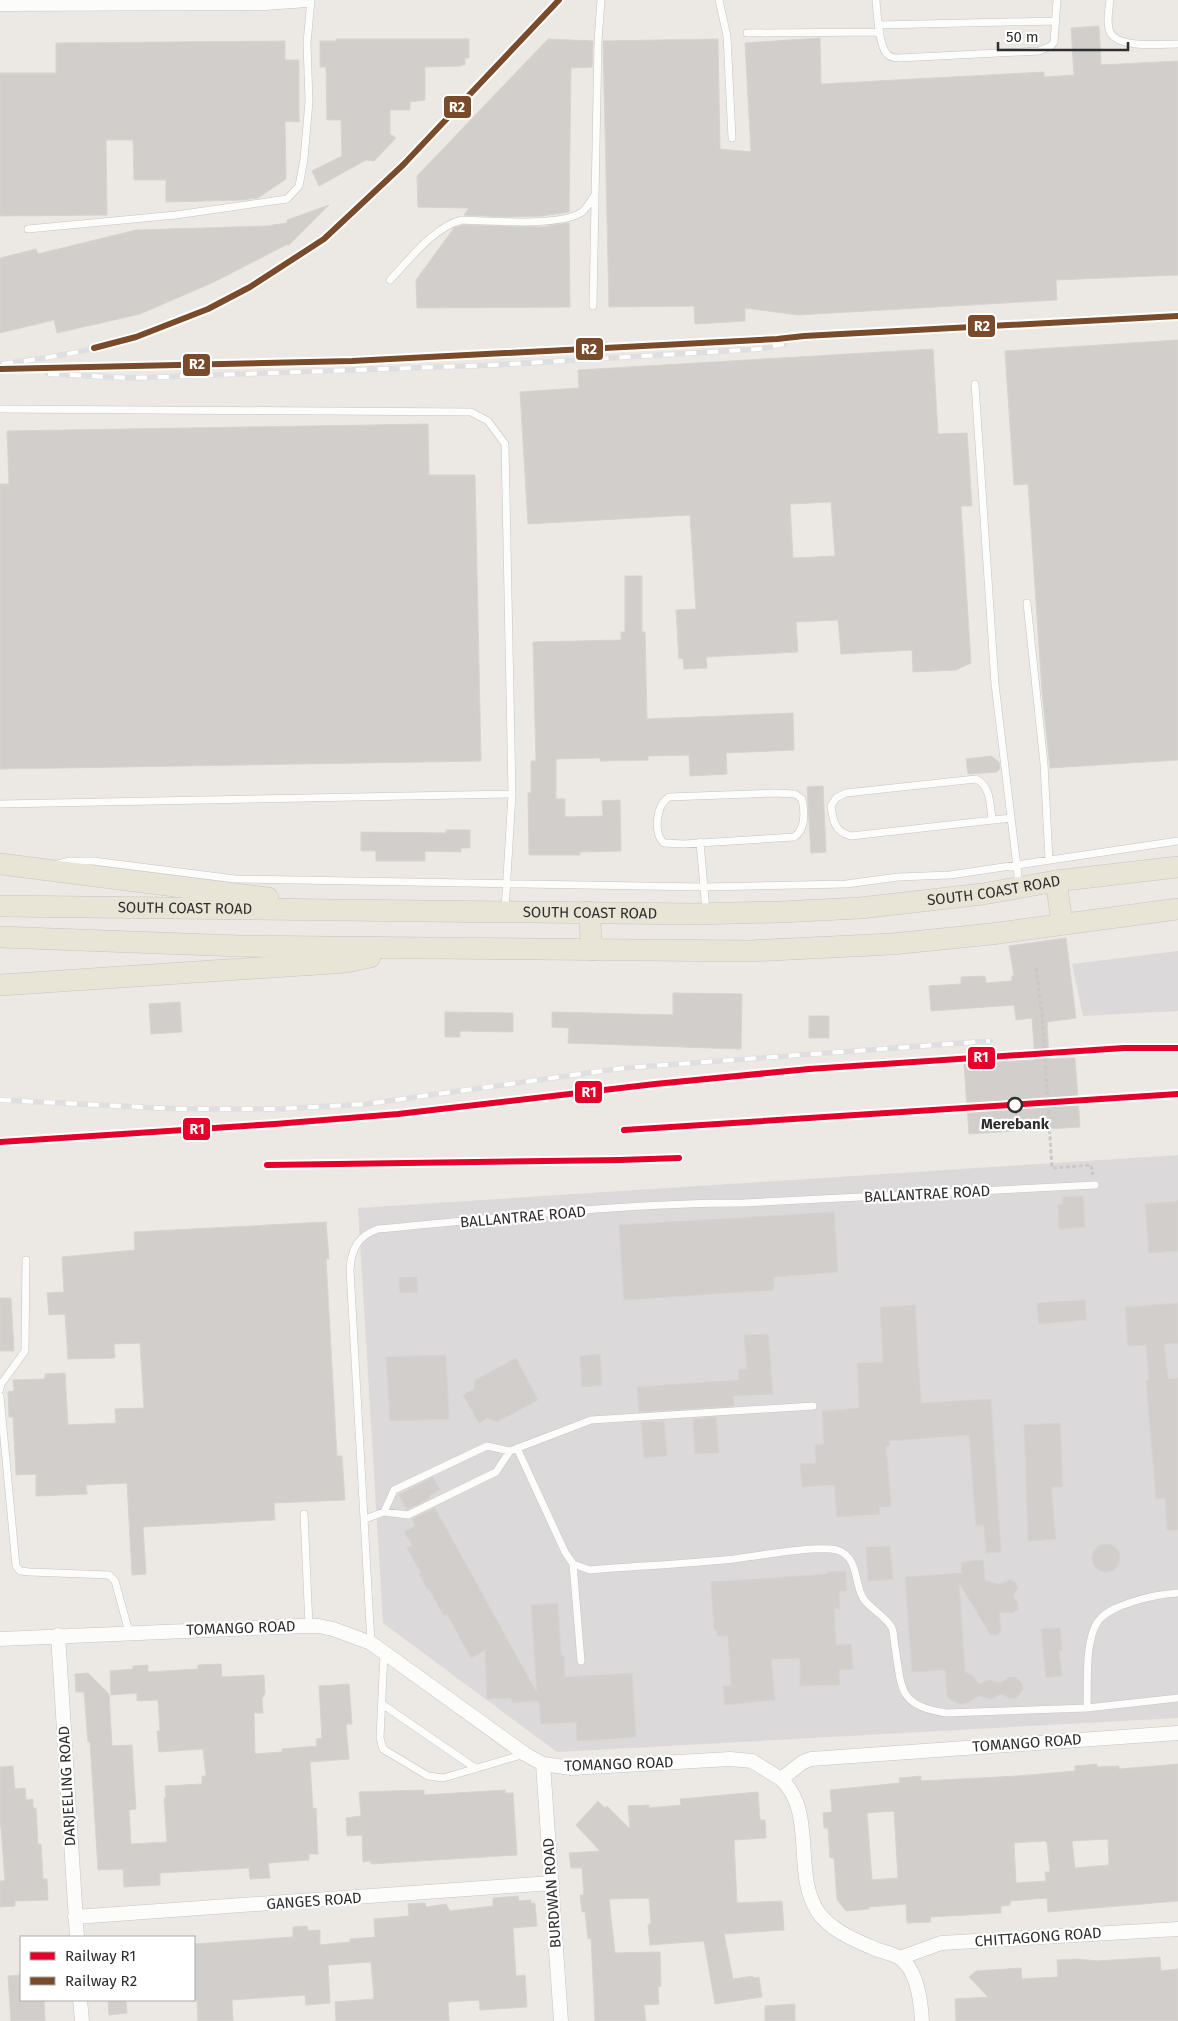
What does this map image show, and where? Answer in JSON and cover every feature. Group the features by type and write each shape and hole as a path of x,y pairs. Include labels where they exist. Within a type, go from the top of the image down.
{"main road":[{"path":"0,864 359,909"},
{"name":"SOUTH COAST ROAD","path":"0,906 706,914 780,912 860,908 983,894 1056,881 1178,867"},
{"path":"1056,881 1062,923"},
{"path":"0,937 202,945 749,951 838,948 991,934 1178,909"},
{"path":"589,912 592,950"},
{"path":"0,985 347,962 394,948"}],"street":[{"path":"0,4 44,2 246,3 307,0"},
{"name":"TOMANGO ROAD","path":"0,1639 128,1632 309,1626 333,1629 372,1643 525,1754 543,1764 571,1768 730,1759 752,1761 782,1778 811,1758 1178,1733"},
{"name":"DARJEELING ROAD","path":"58,1636 76,1936"},
{"name":"BURDWAN ROAD","path":"543,1764 560,2021"},
{"path":"782,1778 788,1785 799,1808 808,1893 819,1914 828,1924 842,1933 900,1958 916,1984 920,1999 922,2021"},
{"name":"GANGES ROAD","path":"75,1918 552,1883"},
{"name":"CHITTAGONG ROAD","path":"900,1958 941,1943 1178,1928"},
{"path":"80,2001 82,2021"}],"lane":[{"path":"28,229 176,215 288,199 299,186 304,160 309,100 307,43 311,0"},
{"path":"593,306 598,41 601,0"},
{"path":"719,0 727,36 732,138"},
{"path":"876,0 886,54 898,58 1039,51 1051,46 1054,42 1057,0"},
{"path":"1110,0 1108,23 1114,38 1127,43 1178,44"},
{"path":"747,33 1056,21"},
{"path":"390,280 436,233 451,222 462,220 537,221 561,219 583,212 595,193"},
{"path":"975,384 995,684 1019,888"},
{"path":"0,409 471,412 488,421 505,444 512,794 505,911"},
{"path":"1027,603 1044,764 1049,860"},
{"path":"992,820 987,787 983,782 976,779 846,793 836,798 831,806 834,824 843,834 851,836 1011,818"},
{"path":"0,804 512,794"},
{"path":"775,794 795,794 802,799 804,824 801,831 794,837 700,842 684,844 664,843 661,840 657,817 659,807 663,801 674,796 703,797 775,794"},
{"path":"37,869 70,861 93,860 235,879 704,887 846,884 898,877 950,874 1178,841"},
{"path":"700,842 706,914"},
{"name":"BALLANTRAE ROAD","path":"372,1643 350,1259 362,1237 378,1230 520,1216 700,1203 1096,1185"},
{"path":"0,1389 1,1384 25,1351 26,1260"},
{"path":"0,1396 16,1566 20,1571 30,1572 109,1575 115,1581 128,1632"},
{"path":"364,1519 384,1512 408,1515 496,1472 514,1450 591,1420 813,1406"},
{"path":"384,1512 394,1490 487,1446 514,1450"},
{"path":"514,1450 565,1552 573,1564 581,1661"},
{"path":"304,1514 309,1626"},
{"path":"573,1564 590,1570 723,1560 815,1550 837,1550 848,1558 854,1566 863,1598 892,1628 903,1691 906,1697 924,1709 946,1713 1087,1708 1178,1698"},
{"path":"1087,1708 1090,1644 1098,1621 1115,1607 1149,1596 1178,1593"},
{"path":"384,1653 380,1738 383,1749 428,1776 435,1778 443,1778 525,1754"},
{"path":"382,1704 475,1768"}],"path":[{"path":"1036,968 1042,1014 1052,1168 1091,1165 1096,1185"}],"shaded area":[{"path":"1178,951 1178,1011 1083,1016 1072,964"},
{"path":"1178,1155 1178,1718 557,1752 383,1623 358,1208"}],"building":[{"path":"1099,26 1101,65 1178,61 1178,275 1056,280 1057,300 798,315 745,308 745,321 695,324 694,306 609,307 603,41 718,39 720,149 751,152 745,43 820,38 821,84 1044,72 1044,77 1074,75 1071,28"},
{"path":"336,39 469,39 469,58 465,58 465,65 461,66 425,67 425,100 410,102 410,110 390,110 390,134 396,138 374,161 366,160 319,186 312,171 342,156 341,120 327,120 326,67 320,67 320,41 336,41"},
{"path":"548,39 593,41 592,67 571,68 569,212 542,216 506,217 464,215 469,208 418,207 417,176"},
{"path":"285,41 285,60 299,60 299,122 285,121 286,179 258,198 166,202 166,180 134,180 133,140 106,140 107,215 0,216 0,73 56,73 56,43"},
{"path":"329,205 288,246 288,244 214,282 140,314 57,333 54,320 0,333 0,258 36,249 38,254 136,230 267,226 287,223 287,220"},
{"path":"569,223 570,307 417,308 416,280 454,228 463,225 542,227"},
{"path":"1178,340 1178,760 1050,768 1042,691 1028,484 1014,485 1005,351"},
{"path":"933,349 938,434 967,433 972,506 961,506 971,663 956,670 913,672 912,650 841,654 838,620 796,622 798,652 706,657 707,668 684,669 683,658 679,659 676,610 696,609 690,515 528,524 520,392 579,388 578,370","holes":["831,502 835,556 793,558 790,504"]},
{"path":"428,424 429,475 475,475 481,761 0,769 0,484 9,484 7,431"},
{"path":"625,576 642,576 642,632 645,632 647,719 793,713 794,750 726,753 727,774 690,776 689,755 648,756 648,760 600,761 600,758 556,759 556,799 565,799 565,817 603,816 602,801 620,800 621,851 580,852 580,855 529,855 528,793 531,793 531,761 536,761 533,642 621,640 621,632 625,632"},
{"path":"991,756 999,762 1000,768 997,772 968,774 966,759"},
{"path":"823,786 826,852 811,853 807,787"},
{"path":"446,830 470,830 470,848 461,848 461,852 425,851 425,861 376,861 376,851 361,851 361,832 446,833"},
{"path":"1066,938 1076,1018 1047,1022 1049,1059 1075,1058 1080,1127 969,1134 964,1064 1035,1060 1032,1018 1016,1020 1014,1005 931,1011 929,986 961,984 961,977 985,976 986,983 1012,981 1012,976 1014,976 1009,946"},
{"path":"673,993 742,994 741,1049 568,1043 569,1028 552,1027 552,1012 673,1015"},
{"path":"180,1002 182,1032 151,1034 149,1004"},
{"path":"445,1012 513,1013 513,1032 460,1031 460,1037 445,1037"},
{"path":"809,1016 829,1016 829,1038 809,1038"},
{"path":"1083,1196 1085,1227 1059,1229 1058,1205 1063,1204 1062,1197"},
{"path":"1178,1201 1178,1251 1149,1253 1145,1204"},
{"path":"834,1212 838,1272 774,1277 774,1290 624,1300 619,1225"},
{"path":"326,1222 329,1259 326,1259 337,1456 342,1456 345,1500 274,1503 275,1520 143,1527 146,1574 132,1575 127,1483 86,1485 87,1494 36,1496 36,1474 16,1475 13,1417 9,1417 8,1392 14,1391 13,1380 45,1379 45,1374 65,1373 68,1425 116,1423 115,1409 144,1408 140,1343 114,1344 115,1358 68,1359 65,1314 49,1315 47,1293 64,1292 62,1257 135,1250 134,1232"},
{"path":"417,1277 418,1292 400,1293 399,1278"},
{"path":"0,1298 11,1298 14,1351 0,1351"},
{"path":"1085,1300 1087,1320 1039,1324 1037,1303"},
{"path":"1178,1303 1178,1343 1164,1344 1168,1379 1178,1378 1178,1530 1167,1530 1165,1498 1156,1499 1146,1380 1149,1380 1146,1345 1128,1346 1125,1307"},
{"path":"915,1305 921,1403 991,1399 1001,1552 986,1553 984,1525 976,1526 969,1435 889,1441 890,1445 886,1446 891,1506 879,1507 880,1514 837,1517 834,1485 802,1487 800,1464 816,1463 815,1445 824,1444 822,1411 859,1408 857,1363 883,1362 880,1307"},
{"path":"768,1334 773,1394 733,1396 734,1406 639,1412 637,1387 739,1380 738,1370 747,1369 744,1335"},
{"path":"600,1354 602,1385 582,1387 580,1356"},
{"path":"446,1355 449,1419 390,1421 386,1357"},
{"path":"516,1358 538,1400 497,1422 488,1418 479,1423 463,1395 474,1389 475,1380"},
{"path":"716,1417 719,1453 695,1454 693,1419"},
{"path":"664,1421 667,1456 644,1458 641,1422"},
{"path":"1060,1423 1063,1487 1051,1487 1056,1539 1028,1541 1024,1425"},
{"path":"433,1477 440,1490 429,1496 430,1498 407,1510 399,1495"},
{"path":"435,1508 537,1693 531,1605 558,1603 561,1656 564,1656 565,1677 632,1673 636,1737 577,1741 576,1722 541,1724 539,1701 512,1703 512,1698 487,1699 485,1650 471,1658 447,1614 444,1616 428,1590 407,1548 412,1545 404,1532 415,1526 412,1519"},
{"path":"1106,1544 1116,1548 1120,1558 1116,1568 1106,1572 1096,1568 1092,1558 1096,1548"},
{"path":"890,1546 893,1579 868,1581 866,1547"},
{"path":"983,1560 985,1581 999,1584 1011,1580 1016,1583 1018,1588 1013,1596 1018,1603 1018,1610 1012,1613 999,1612 1001,1630 997,1635 990,1634 959,1583 965,1672 972,1675 979,1684 990,1680 1000,1683 1010,1677 1017,1678 1023,1685 1023,1690 1016,1698 1009,1698 1001,1694 991,1699 978,1696 970,1702 960,1704 947,1696 945,1670 912,1672 905,1577 962,1573 961,1562"},
{"path":"846,1571 847,1591 839,1591 840,1609 834,1609 836,1645 851,1644 853,1669 839,1670 840,1685 800,1686 800,1658 771,1659 775,1700 725,1705 723,1686 731,1686 728,1636 717,1636 717,1630 714,1630 711,1582"},
{"path":"1060,1628 1062,1650 1059,1651 1062,1676 1046,1678 1041,1629"},
{"path":"221,1664 222,1677 264,1675 263,1713 254,1713 255,1754 282,1752 282,1749 317,1746 316,1739 322,1738 319,1686 349,1684 352,1724 346,1724 349,1759 310,1762 313,1809 316,1808 318,1854 309,1854 309,1860 268,1863 270,1878 250,1879 249,1868 160,1873 160,1885 124,1887 123,1869 98,1870 90,1742 88,1742 84,1692 76,1692 75,1674 88,1673 109,1694 112,1746 132,1745 136,1809 129,1810 131,1844 167,1842 165,1786 202,1784 202,1776 206,1776 203,1749 159,1752 157,1731 160,1731 158,1700 137,1701 137,1693 111,1695 110,1671 133,1669 133,1666 148,1665 148,1672 198,1669 198,1665"},
{"path":"1097,1764 1097,1767 1119,1766 1119,1769 1178,1764 1178,1901 1048,1912 1047,1898 1010,1901 1010,1905 1001,1906 1001,1913 930,1917 931,1922 907,1923 906,1904 846,1911 837,1900 834,1858 830,1858 828,1828 824,1828 823,1813 832,1812 830,1790 900,1783 899,1778 921,1776 921,1781 1017,1776 1075,1771 1075,1766","holes":["894,1811 898,1878 872,1880 867,1813","1108,1839 1109,1865 1075,1868 1072,1841","1045,1841 1047,1843 1050,1872 1045,1872 1046,1881 1016,1883 1014,1843"]},
{"path":"13,1766 15,1789 25,1788 26,1800 33,1799 33,1808 36,1808 38,1844 41,1844 43,1879 47,1879 48,1900 15,1901 15,1906 0,1907 0,1881 5,1881 0,1827 0,1767"},
{"path":"424,1790 424,1795 505,1790 505,1793 513,1793 517,1855 371,1864 371,1861 363,1862 362,1835 347,1836 346,1818 361,1816 359,1792"},
{"path":"758,1792 760,1820 765,1820 766,1838 734,1840 737,1903 782,1901 784,1930 724,1934 733,1979 759,1977 762,1997 715,2004 704,1941 650,1945 648,1925 651,1924 649,1898 609,1899 615,1953 660,1952 661,1986 658,1987 659,2004 644,2005 646,2021 595,2021 591,1938 588,1939 585,1912 582,1912 580,1895 584,1895 582,1868 571,1868 569,1853 600,1851 576,1825 598,1801 605,1808 607,1806 630,1829 628,1806 649,1805 649,1808 681,1805 680,1799"},
{"path":"518,1896 519,1901 531,1900 531,1903 535,1903 537,1926 513,1928 516,1976 525,1975 527,2007 480,2010 479,2000 448,2002 449,2021 336,2021 335,2002 374,1999 371,1962 328,1965 330,2003 306,2005 305,1995 232,2000 233,2021 198,2021 197,2000 195,2000 195,1944 293,1937 293,1927 307,1926 308,1931 320,1930 320,1945 350,1942 350,1939 375,1937 374,1919 409,1916 408,1904 425,1903 426,1907 446,1904 450,1911 493,1906 493,1898"},
{"path":"1160,1957 1161,1971 1178,1969 1178,2021 956,2021 955,1999 988,1997 969,1977 976,1971 1021,1968 1022,1979 1058,1977 1057,1960 1078,1959 1097,1961"},
{"path":"20,1975 20,2001 44,2001 45,2021 11,2021 8,1976"},
{"path":"108,2001 126,2001 127,2013 109,2015"},
{"path":"795,2004 795,2021 765,2021 765,2006"}],"railway":[{"path":"2,364 53,357 136,337 210,308 280,270 323,240 365,204 559,0"},
{"path":"0,369 352,361 1178,316"},
{"path":"48,374 131,378 495,365 759,349 784,344"},
{"path":"0,1100 180,1109 278,1109 366,1104 624,1068 990,1041"}],"rail line":[{"name":"R2","path":"94,348 136,337 208,309 250,287 324,239 403,165 559,0"},
{"name":"R2","path":"0,369 352,361 1178,316"},
{"name":"R1","path":"0,1142 398,1114 655,1084 809,1069 1124,1048 1178,1048"},
{"name":"R1","path":"624,1130 1178,1094"},
{"name":"R1","path":"267,1165 679,1158"}],"place":[{"name":"Merebank","path":"1015,1105"}]}
